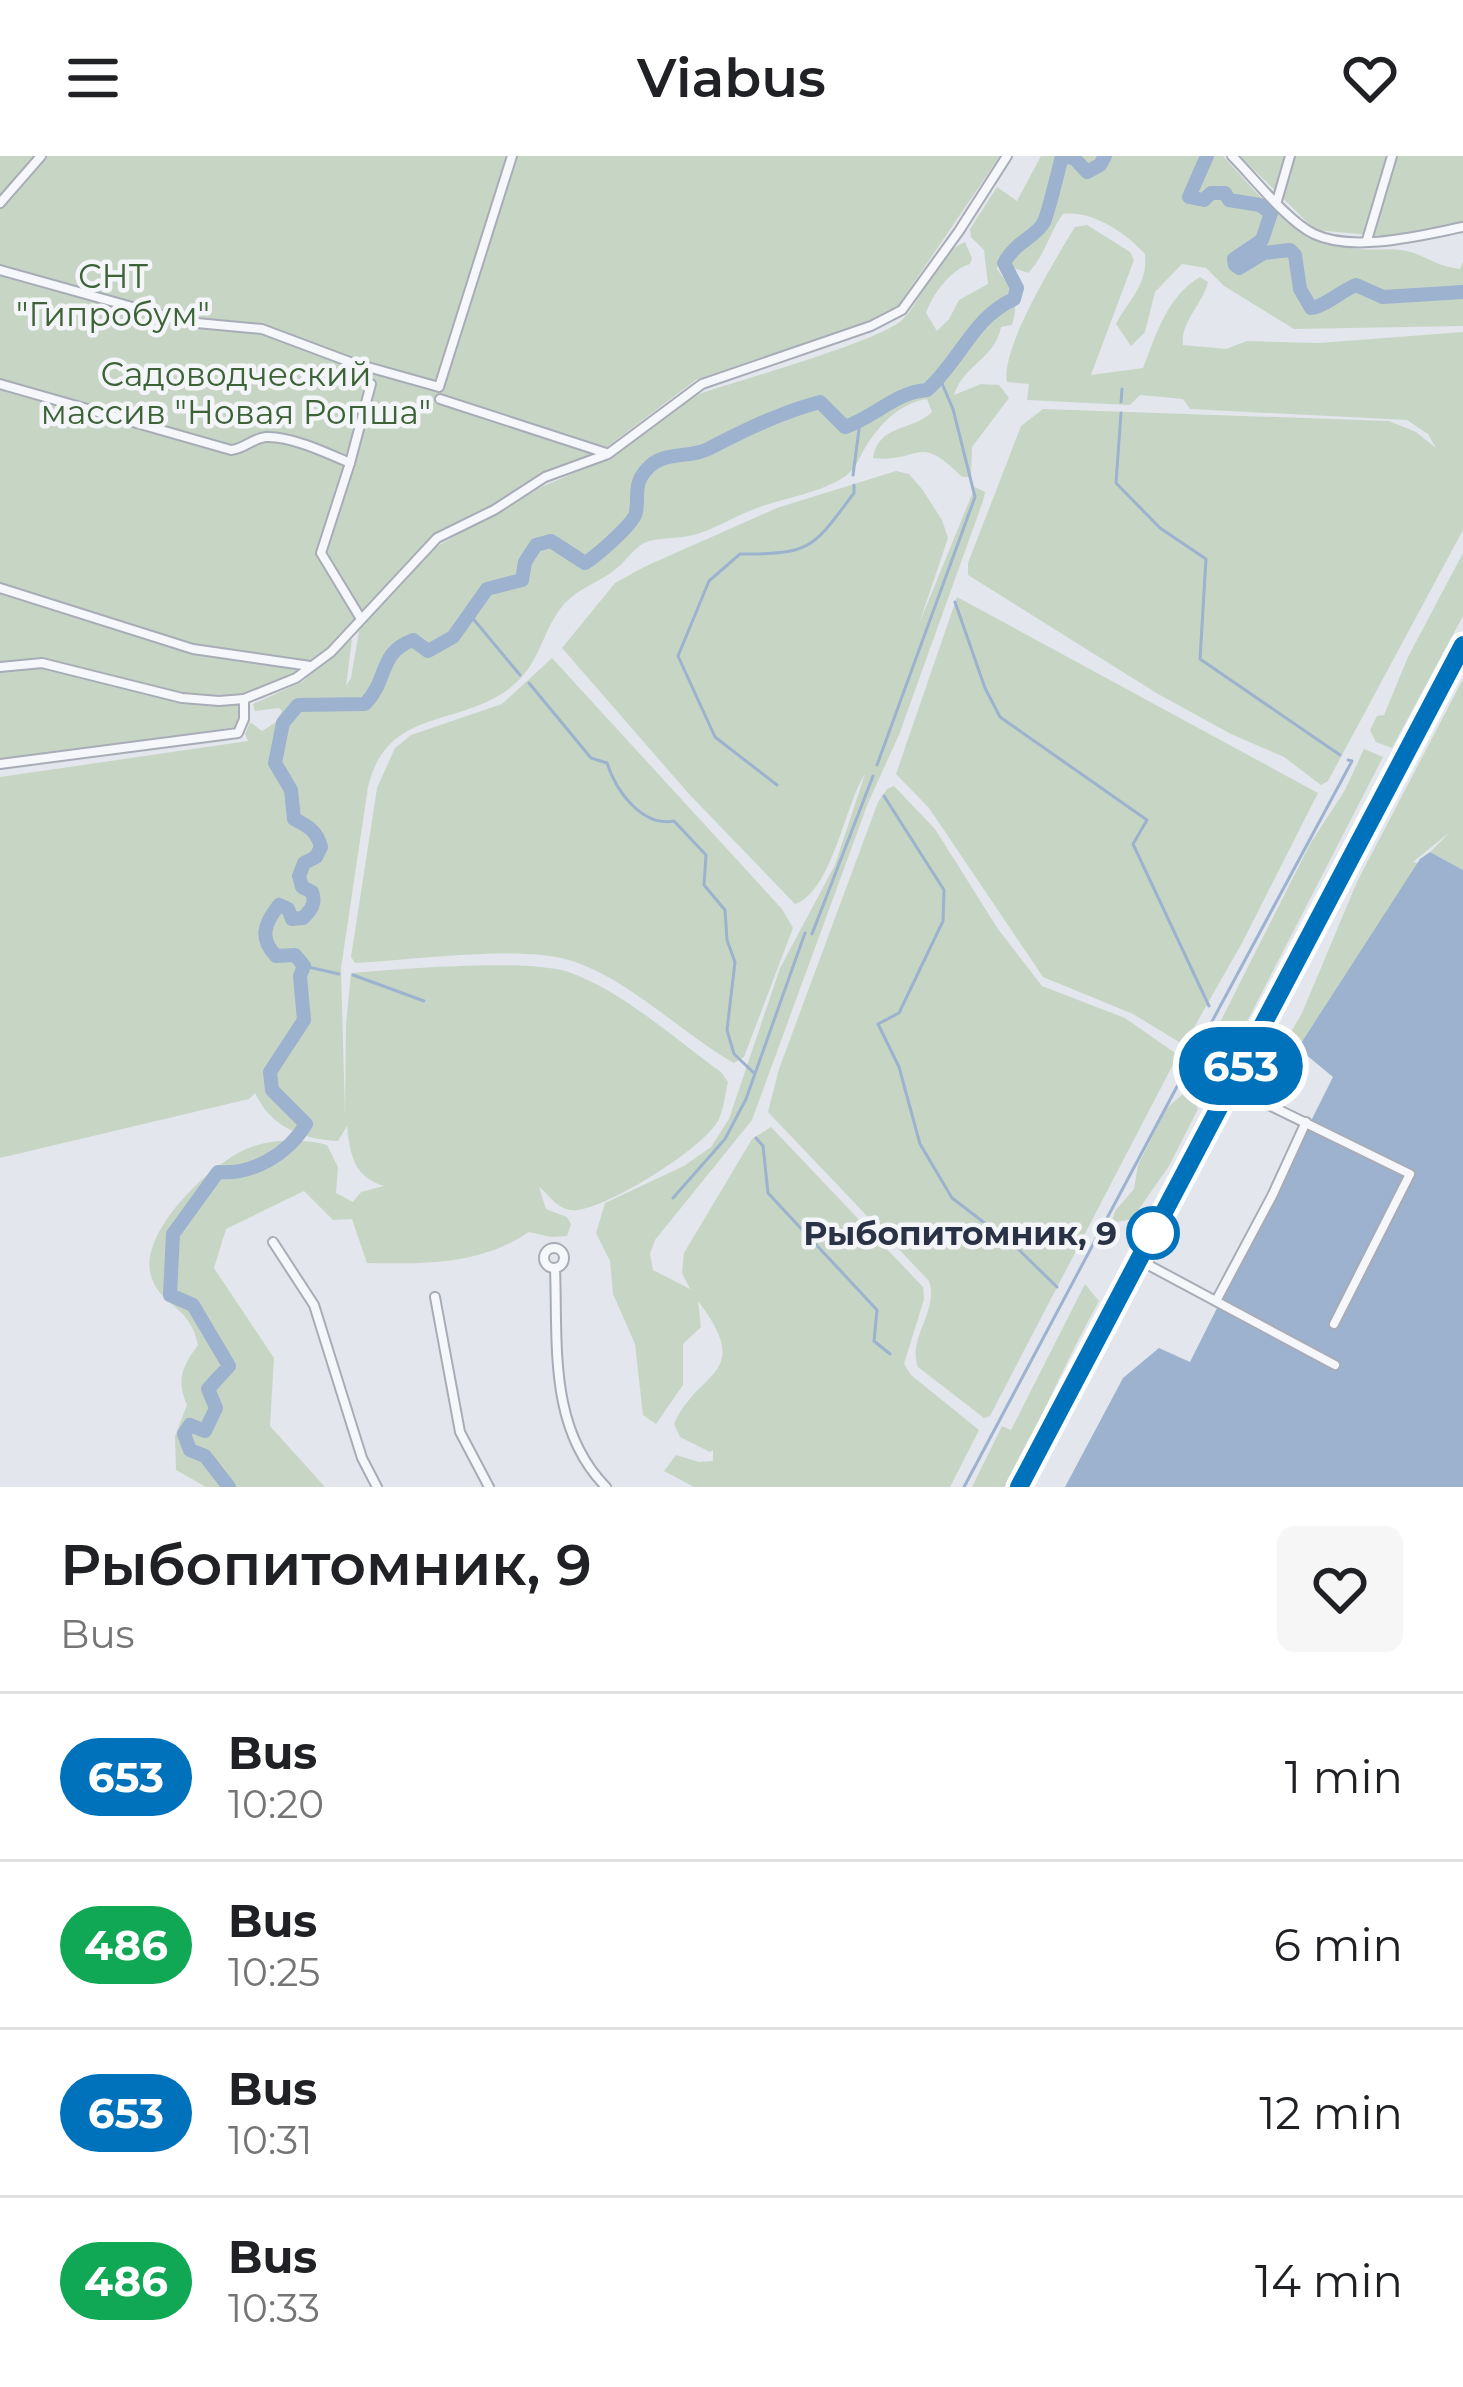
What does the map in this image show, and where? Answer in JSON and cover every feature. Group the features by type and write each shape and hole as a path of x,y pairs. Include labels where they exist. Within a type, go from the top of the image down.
{"main road":[{"path":"1019,1487 1463,646"}],"street":[{"path":"0,202 41,156"},
{"path":"0,270 186,322 262,329 350,362 439,387 512,156"},
{"path":"0,667 42,663 182,698 244,699 296,678 362,619 437,538 494,510 545,477 608,454 702,384 871,326 902,310 1006,156"},
{"path":"1232,156 1314,234 1392,241 1463,227"},
{"path":"1277,201 1290,156"},
{"path":"1367,240 1392,156"},
{"path":"0,384 231,450 273,437 350,463"},
{"path":"362,619 321,553 371,384"},
{"path":"440,398 608,454"},
{"path":"0,588 193,649 311,667"},
{"path":"0,764 238,733 244,699"},
{"path":"1230,1086 1411,1177 1334,1324"},
{"path":"1216,1301 1306,1122"},
{"path":"273,1242 314,1305 362,1458 377,1487"},
{"path":"1139,1260 1335,1365"},
{"path":"555,1268 561,1407 582,1457 606,1487"},
{"path":"435,1297 460,1432 490,1487"}],"green space":[{"name":"Садоводческий массив \"Новая Ропша\"","path":"0,156 1000,156 898,306 868,322 697,379 603,450 543,473 492,506 434,534 328,649 250,697 237,727 0,759"},
{"path":"1041,156 1223,156 1267,204 1316,238 1360,249 1407,251 1452,268 1460,269 1463,262 1463,326 1294,329 1224,286 1206,268 1182,264 1155,292 1145,332 1131,346 1116,324 1141,283 1145,254 1108,225 1063,214 1028,273 998,257 997,269 1015,301 1012,325 1001,327 992,347 964,376 954,395 981,384 999,385 1009,398 972,447 971,477 962,477 926,452 873,458 882,439 932,412 927,399 907,405 884,423 852,470 834,483 757,508 698,534 640,546 611,573 564,604 529,668 510,688 469,709 427,722 391,743 377,761 368,787 341,968 345,1114 351,973 499,965 574,974 632,1006 721,1072 728,1082 722,1110 695,1145 611,1199 570,1210 539,1187 546,1209 567,1217 571,1224 567,1236 529,1232 472,1257 367,1263 352,1219 333,1220 304,1191 226,1229 214,1268 274,1358 270,1426 325,1487 206,1487 176,1470 175,1436 187,1405 182,1374 198,1345 189,1322 152,1279 150,1261 164,1223 195,1186 229,1158 274,1142 327,1145 338,1167 336,1193 353,1202 361,1192 384,1186 366,1177 355,1164 347,1126 338,1141 300,1134 270,1115 255,1093 249,1099 0,1158 0,777 248,741 245,734 250,722 262,731 282,711 255,711 253,704 302,682 352,639 346,686 359,631 402,578 436,547 541,487 607,459 683,402 888,329 910,311 945,257 965,242 970,264 943,284 926,313 937,331 959,300 988,284 984,250 971,237 970,229 997,187 1017,201"},
{"path":"1240,156 1463,156 1463,223 1392,237 1315,230"},
{"path":"1087,225 1130,252 1134,260 1091,375 1143,368 1171,305 1200,277 1208,282 1185,329 1183,345 1226,349 1247,341 1319,343 1463,332 1463,530 1328,781 1321,785 1284,757 1158,694 968,575 968,563 1021,426 1043,409 1389,421 1416,432 1436,448 1428,434 1407,420 1190,409 1183,399 1140,395 1130,405 1027,400 1029,384 1007,382 1012,348 1066,241 1075,227"},
{"path":"896,471 909,474 922,489 948,538 919,624 975,487 985,492 983,501 752,1120 655,1240 650,1254 653,1270 690,1289 682,1273 684,1253 752,1139 771,1127 923,1287 924,1299 904,1364 911,1375 979,1430 950,1487 694,1487 664,1471 676,1455 713,1461 713,1450 680,1437 674,1424 716,1370 722,1344 698,1301 701,1327 683,1344 683,1385 656,1424 643,1415 635,1344 613,1294 610,1261 596,1233 605,1203 684,1166 711,1147 729,1119 780,968 835,865 865,774 819,883 795,904 689,794 562,648 615,583 646,566 777,508"},
{"path":"1463,553 1463,616 1392,748 1376,742 1370,730 1377,716 1384,715 1408,657"},
{"path":"957,597 1318,793 1184,1045 1133,1014 1043,977 929,808 896,774"},
{"path":"552,658 782,909 793,928 744,1057 734,1063 634,993 569,960 494,954 355,963 351,957 377,788 395,748 411,735 502,704"},
{"path":"1463,679 1463,870 1430,852 1450,832 1413,862 1425,864 1311,1045 1271,1093 1267,1082 1274,1061 1302,1013 1357,882"},
{"path":"1364,749 1383,757 1220,1074 1201,1060 1310,844 1345,790"},
{"path":"894,786 935,829 998,929 1042,986 1125,1018 1178,1055 990,1416 984,1418 918,1367 916,1346 930,1303 929,1281 768,1112 779,1069 878,802"},
{"path":"1184,1093 1192,1096 1198,1109 1169,1166 1132,1219 1111,1223 1134,1189 1138,1165 1167,1108"},
{"path":"1085,1284 1099,1301 1005,1487 972,1487 1002,1426 1011,1430"}],"water":[{"path":"1430,852 1463,870 1463,1487 1065,1487 1123,1378 1159,1348 1190,1362 1333,1077 1298,1048 1420,859"}],"waterway":[{"path":"229,1487 205,1456 190,1450 184,1434 190,1425 205,1431 216,1408 208,1389 229,1366 193,1305 170,1295 173,1234 218,1172 244,1170 268,1160 290,1145 306,1124 272,1090 270,1072 304,1020 300,976 304,966 295,955 276,956 266,931 279,905 288,909 292,919 303,918 311,909 312,892 302,887 299,876 304,863 316,857 321,847 311,830 294,819 291,790 275,763 283,723 298,705 365,704 394,652 413,640 428,651 453,637 487,589 522,580 525,562 536,545 551,541 585,563 590,560 634,517 640,480 661,459 700,452 820,402 845,427 905,395 927,390 977,328 1014,299 1017,288 1004,263 1044,222 1062,156"},
{"path":"1064,156 1075,159 1087,172 1105,156"},
{"path":"1207,156 1189,197 1204,200 1211,193 1225,193 1229,200 1260,205 1271,213 1262,240 1234,259 1235,265 1239,268 1264,253 1290,250 1295,255 1300,289 1311,308 1356,285 1383,297 1463,292"},
{"path":"877,765 975,497 953,409 940,379"},
{"path":"1121,402 1122,389"},
{"path":"1121,413 1116,483 1160,528 1206,559 1200,659 1340,755"},
{"path":"853,475 860,422"},
{"path":"777,785 715,737 678,656 709,581 740,554 782,552 808,544 840,512 854,493 854,485"},
{"path":"955,602 1000,717 1147,820 1133,844 1209,1006"},
{"path":"470,615 520,675"},
{"path":"529,683 591,758 607,763 632,805 651,818 674,821 706,855 704,885 725,910 727,940 735,962 727,1030 734,1054 754,1073"},
{"path":"1195,1053 1352,761 1348,760"},
{"path":"812,934 873,776"},
{"path":"884,796 944,890 943,921 899,1013 878,1024 899,1067 920,1144 952,1198 1016,1247 1057,1287"},
{"path":"673,1198 725,1139 746,1099 805,933"},
{"path":"304,966 339,974"},
{"path":"353,975 424,1001"},
{"path":"964,1487 1189,1064"},
{"path":"756,1138 763,1146 768,1193 877,1310 874,1341 890,1354"}],"bus line":[{"name":"653","path":"1019,1487 1463,645"}],"place":[{"name":"Рыбопитомник, 9","path":"1153,1233"}],"park label":[{"name":"СНТ \"Гипробум\"","path":"113,295"}]}
